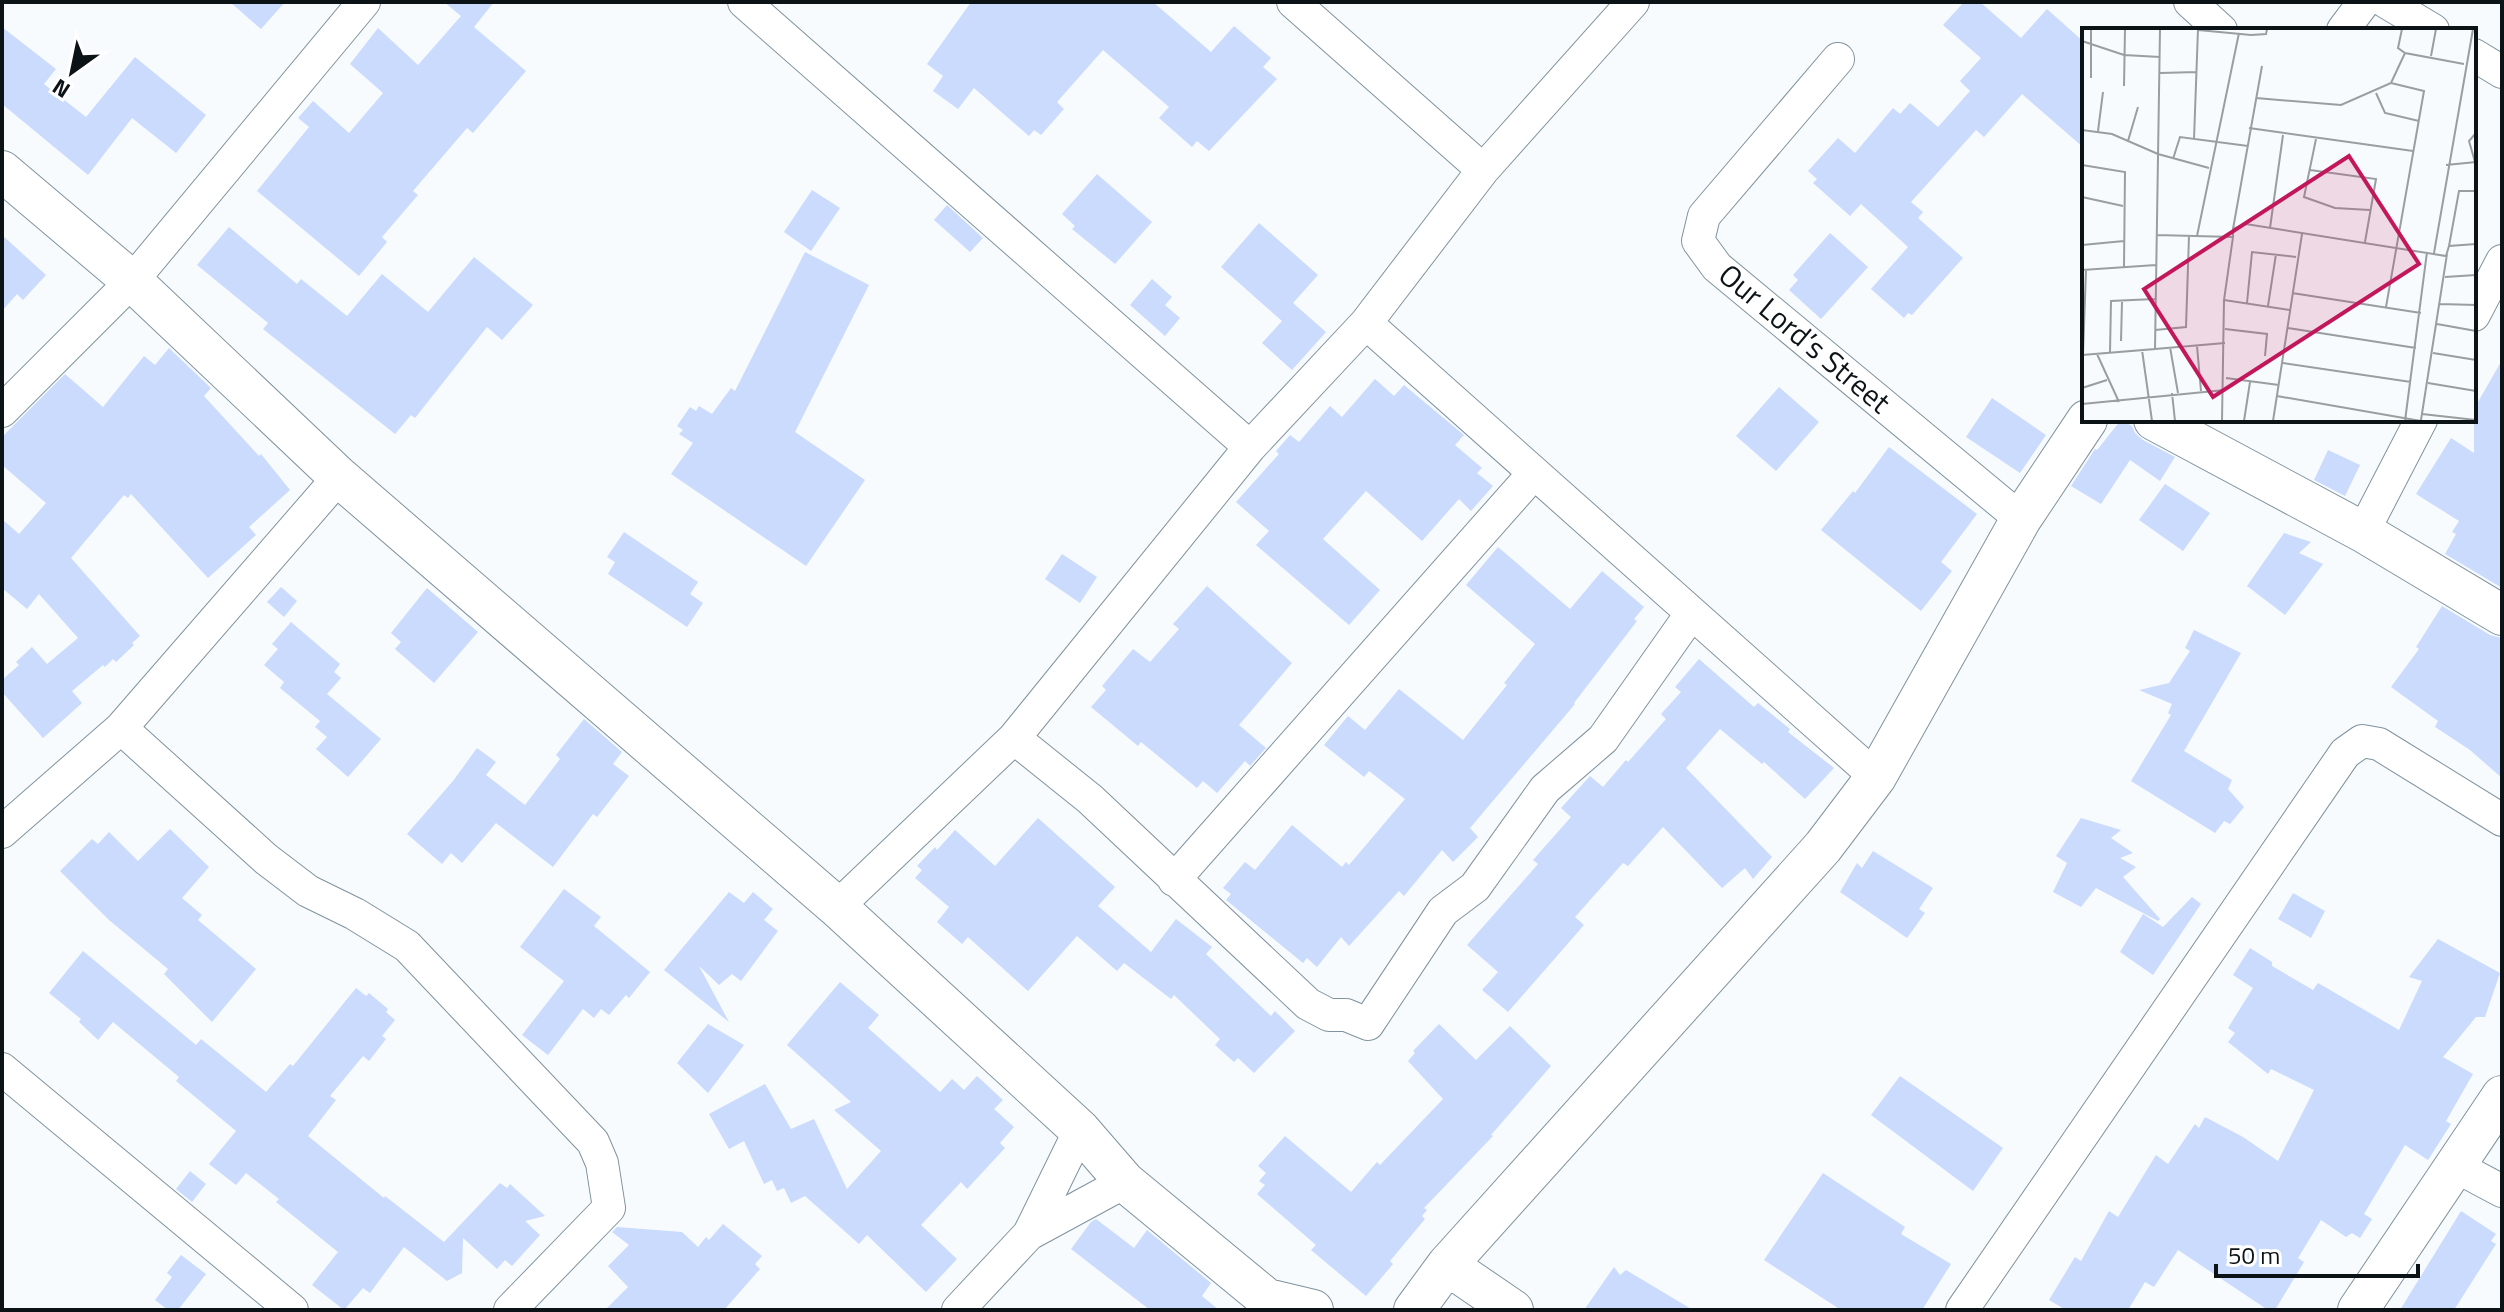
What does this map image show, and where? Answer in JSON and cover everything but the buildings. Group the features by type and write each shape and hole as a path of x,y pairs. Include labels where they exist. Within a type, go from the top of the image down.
{"street":[{"path":"2,411 132,281 364,2"},
{"path":"744,2 1250,447"},
{"path":"1293,2 1483,170"},
{"path":"837,907 1014,738 1250,447 1366,323 1483,170 1633,2"},
{"path":"2190,2 2219,28"},
{"path":"2344,28 2364,2"},
{"path":"2386,2 2430,28"},
{"path":"2476,56 2502,72"},
{"name":"Our Lord’s Street","path":"1838,59 1704,216 1698,241 1717,267 2021,519"},
{"path":"2,171 132,281 339,477 837,907 1080,1130 1125,1182 1267,1299 1313,1310"},
{"path":"2476,311 2502,261"},
{"path":"1366,323 1876,777"},
{"path":"1414,1310 1447,1265 1823,847 1876,777 2021,519 2086,422"},
{"path":"2158,422 2363,532 2502,615"},
{"path":"2363,532 2420,422"},
{"path":"1174,880 1534,473"},
{"path":"2,832 121,728 339,477"},
{"path":"1014,738 1090,799 1308,1004 1329,1015 1346,1015 1368,1024 1443,911 1475,887 1545,789 1603,739 1691,614"},
{"path":"121,728 266,859 297,883 407,946 593,1142 602,1163 609,1208 510,1310"},
{"path":"1962,1310 2345,753 2362,741 2379,744 2502,820"},
{"path":"2,1069 292,1310"},
{"path":"2358,1310 2502,1096"},
{"path":"958,1310 1029,1234 1080,1130"},
{"path":"2455,1166 2502,1191"},
{"path":"1029,1234 1125,1182"},
{"path":"1447,1265 1513,1310"}]}
